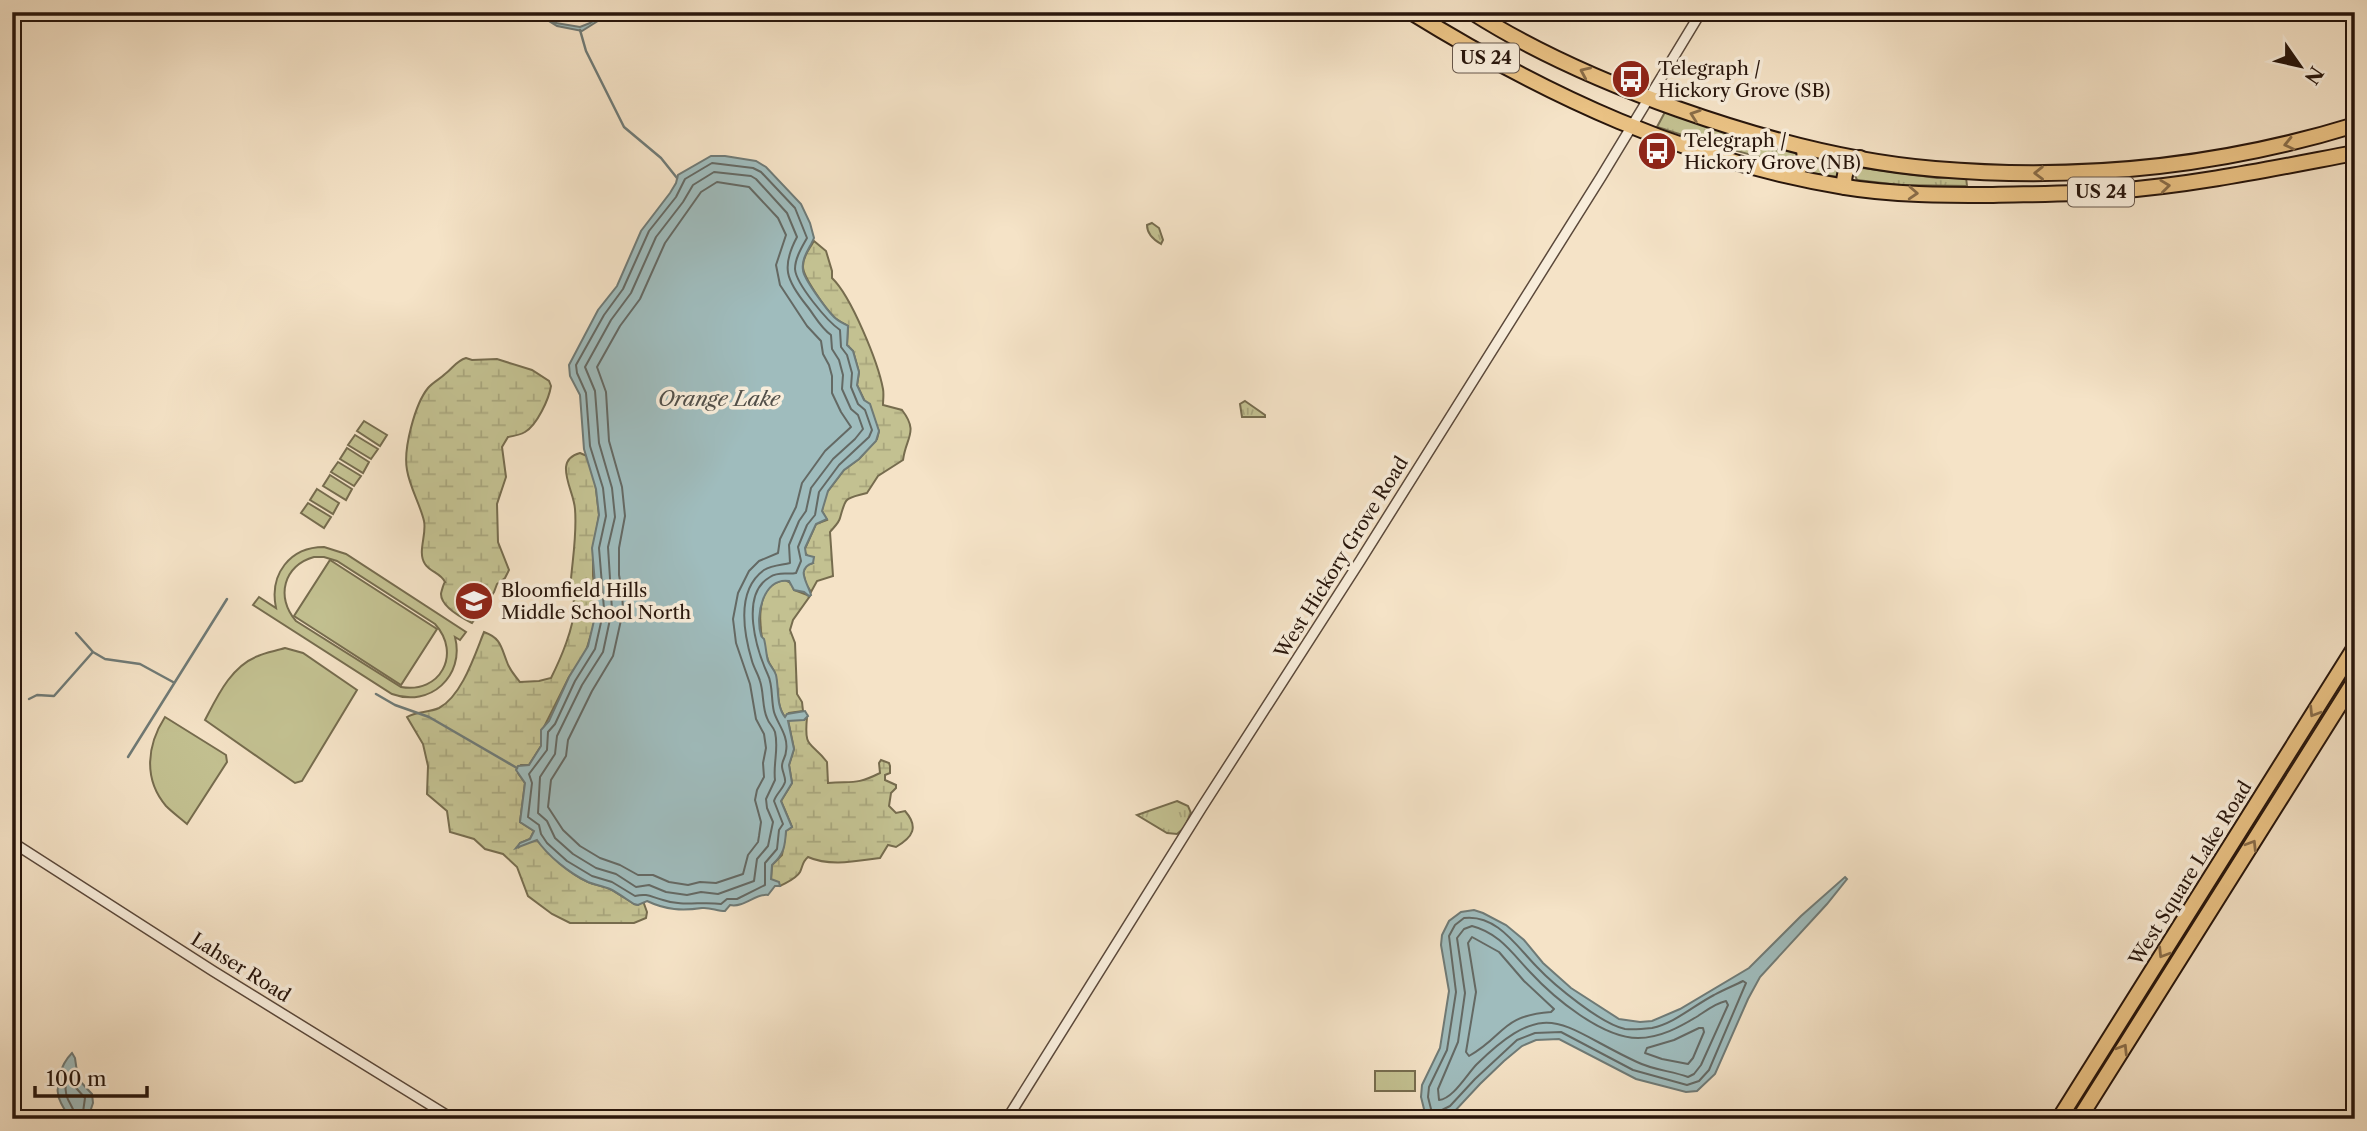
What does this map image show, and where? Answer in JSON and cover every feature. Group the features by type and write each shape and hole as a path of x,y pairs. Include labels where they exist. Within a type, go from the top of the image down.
{"highway":[{"name":"US 24","path":"1472,12 1543,52 1648,99 1804,148 1935,169 2019,173 2114,171 2154,167 2264,150 2355,125"},
{"name":"US 24","path":"1415,14 1531,82 1630,128 1713,155 1845,187 1953,195 2113,191 2246,174 2355,153"},
{"path":"1791,176 1805,162 1804,148"},
{"path":"1845,187 1848,166 1860,158"},
{"name":"West Square Lake Road","path":"2059,1119 2355,647"},
{"name":"West Square Lake Road","path":"2079,1119 2355,680"}],"street":[{"name":"West Hickory Grove Road","path":"1007,1119 1346,583 1701,12"},
{"name":"Lahser Road","path":"12,842 213,971 453,1119"}],"green space":[{"path":"1665,112 1795,152 1800,154 1797,163 1752,155 1657,127"},
{"path":"1816,155 1845,161 1839,177 1811,173 1816,163"},
{"path":"1863,168 1937,178 1966,177 1967,186 1900,185 1857,180 1854,173"},
{"path":"1152,223 1159,228 1163,240 1161,244 1153,239 1148,231 1147,225"},
{"path":"814,241 826,251 832,278 847,299 863,330 880,377 883,405 902,410 911,429 903,460 878,476 867,493 845,502 839,520 830,532 833,576 817,581 811,592 803,572 807,565 813,563 804,551 816,524 827,520 822,511 825,495 844,470 859,459 877,439 879,431 857,385 859,372 853,351 847,345 848,326 830,313 806,277 804,259"},
{"path":"466,358 497,359 532,370 549,381 551,386 534,424 523,433 508,437 502,447 506,477 497,504 498,542 509,570 472,623 444,603 441,594 445,582 427,567 423,559 424,521 410,483 406,461 411,427 423,395 432,384"},
{"path":"1245,401 1265,417 1242,417 1240,404"},
{"path":"364,421 387,435 380,446 357,431"},
{"path":"355,435 378,449 371,459 348,445"},
{"path":"347,448 369,462 363,473 340,459"},
{"path":"580,453 587,456 595,481 599,515 593,552 597,608 585,654 569,677 541,733 541,746 529,765 521,765 518,773 525,783 520,822 534,831 530,839 520,843 518,848 523,843 537,840 560,864 574,874 610,889 634,904 638,905 643,901 646,918 634,923 570,923 552,914 528,896 517,867 503,854 485,849 474,839 450,832 447,811 427,794 428,766 423,744 407,717 439,708 447,702 467,674 484,632 497,640 509,667 520,682 551,678 566,643 574,614 571,579 575,518 566,467 570,458"},
{"path":"338,462 361,476 354,486 331,472"},
{"path":"330,475 352,489 346,500 323,486"},
{"path":"317,489 339,503 333,514 310,500"},
{"path":"308,503 331,517 324,528 301,513"},
{"path":"324,547 346,554 466,632 460,640 455,637 455,664 442,685 419,696 392,694 253,605 259,597 276,608 276,584 279,574 292,557 312,548","holes":["324,557 337,561 435,624 447,647 443,669 436,678 415,688 401,687 296,621 286,602 286,583 290,574 304,561"]},
{"path":"330,560 437,629 401,685 294,616"},
{"path":"785,580 791,583 794,590 810,596 793,620 790,630 795,643 797,694 803,711 789,713 785,717 779,702 774,672 762,639 760,614 766,592 774,584"},
{"path":"285,648 303,653 357,690 302,781 295,783 205,720 226,683 240,667 261,655"},
{"path":"165,717 226,755 227,762 187,824 166,806 154,785 151,773 151,750"},
{"path":"807,717 806,735 810,744 827,762 828,783 865,779 880,773 881,760 889,763 890,773 885,775 885,780 896,785 896,788 891,793 889,806 896,813 905,811 913,827 907,839 896,847 888,845 880,858 834,863 808,857 798,874 780,886 771,880 772,865 782,855 786,831 792,827 781,801 792,783 789,765 794,749 788,720 804,720"},
{"path":"1177,801 1188,806 1191,813 1184,828 1177,834 1167,833 1137,815"},
{"path":"1375,1071 1415,1071 1415,1091 1375,1091"}],"water":[{"path":"518,12 538,13 556,23 580,27 606,12 612,12 582,31 557,26 547,20"},
{"name":"Orange Lake","path":"711,156 756,161 766,167 801,204 814,238 803,261 804,274 831,313 848,326 847,345 853,351 859,372 857,385 864,400 870,404 879,431 876,441 844,470 828,491 822,511 827,519 816,524 805,548 806,555 814,557 813,563 804,573 811,595 794,590 789,581 780,581 767,591 763,599 759,627 768,661 776,675 780,708 785,717 787,714 805,711 808,716 804,720 788,721 794,749 789,765 792,783 781,801 792,827 786,831 783,850 772,865 771,879 779,882 780,886 775,886 768,895 730,905 725,911 705,908 674,909 647,901 634,904 610,889 574,874 553,858 537,840 516,848 530,839 534,831 520,822 525,783 516,770 518,766 529,765 541,746 541,730 549,721 569,677 588,646 597,608 592,548 599,515 596,489 584,449 580,395 570,376 569,365 598,310 617,286 641,231 670,193 678,175"},
{"path":"1845,877 1847,879 1827,904 1760,977 1715,1074 1697,1091 1686,1092 1636,1079 1559,1039 1536,1040 1522,1046 1504,1061 1454,1112 1436,1119 1420,1119 1424,1109 1422,1085 1440,1048 1449,991 1441,945 1442,935 1449,921 1461,912 1474,910 1506,925 1571,988 1619,1019 1652,1021 1680,1009 1749,968"},
{"path":"72,1053 78,1079 92,1094 90,1112 96,1119 70,1119 61,1103 59,1077"}],"waterway":[{"path":"580,30 586,51 624,127 661,158 677,178"},
{"path":"128,757 227,599"},
{"path":"76,633 93,652 105,659 140,664 173,682"},
{"path":"29,699 37,695 54,696 92,653"},
{"path":"376,694 395,705 429,717 517,768"}],"place":[{"name":"Telegraph / Hickory Grove (SB)","path":"1631,79"},
{"name":"Telegraph / Hickory Grove (NB)","path":"1657,151"},
{"name":"Bloomfield Hills Middle School North","path":"474,601"}]}
